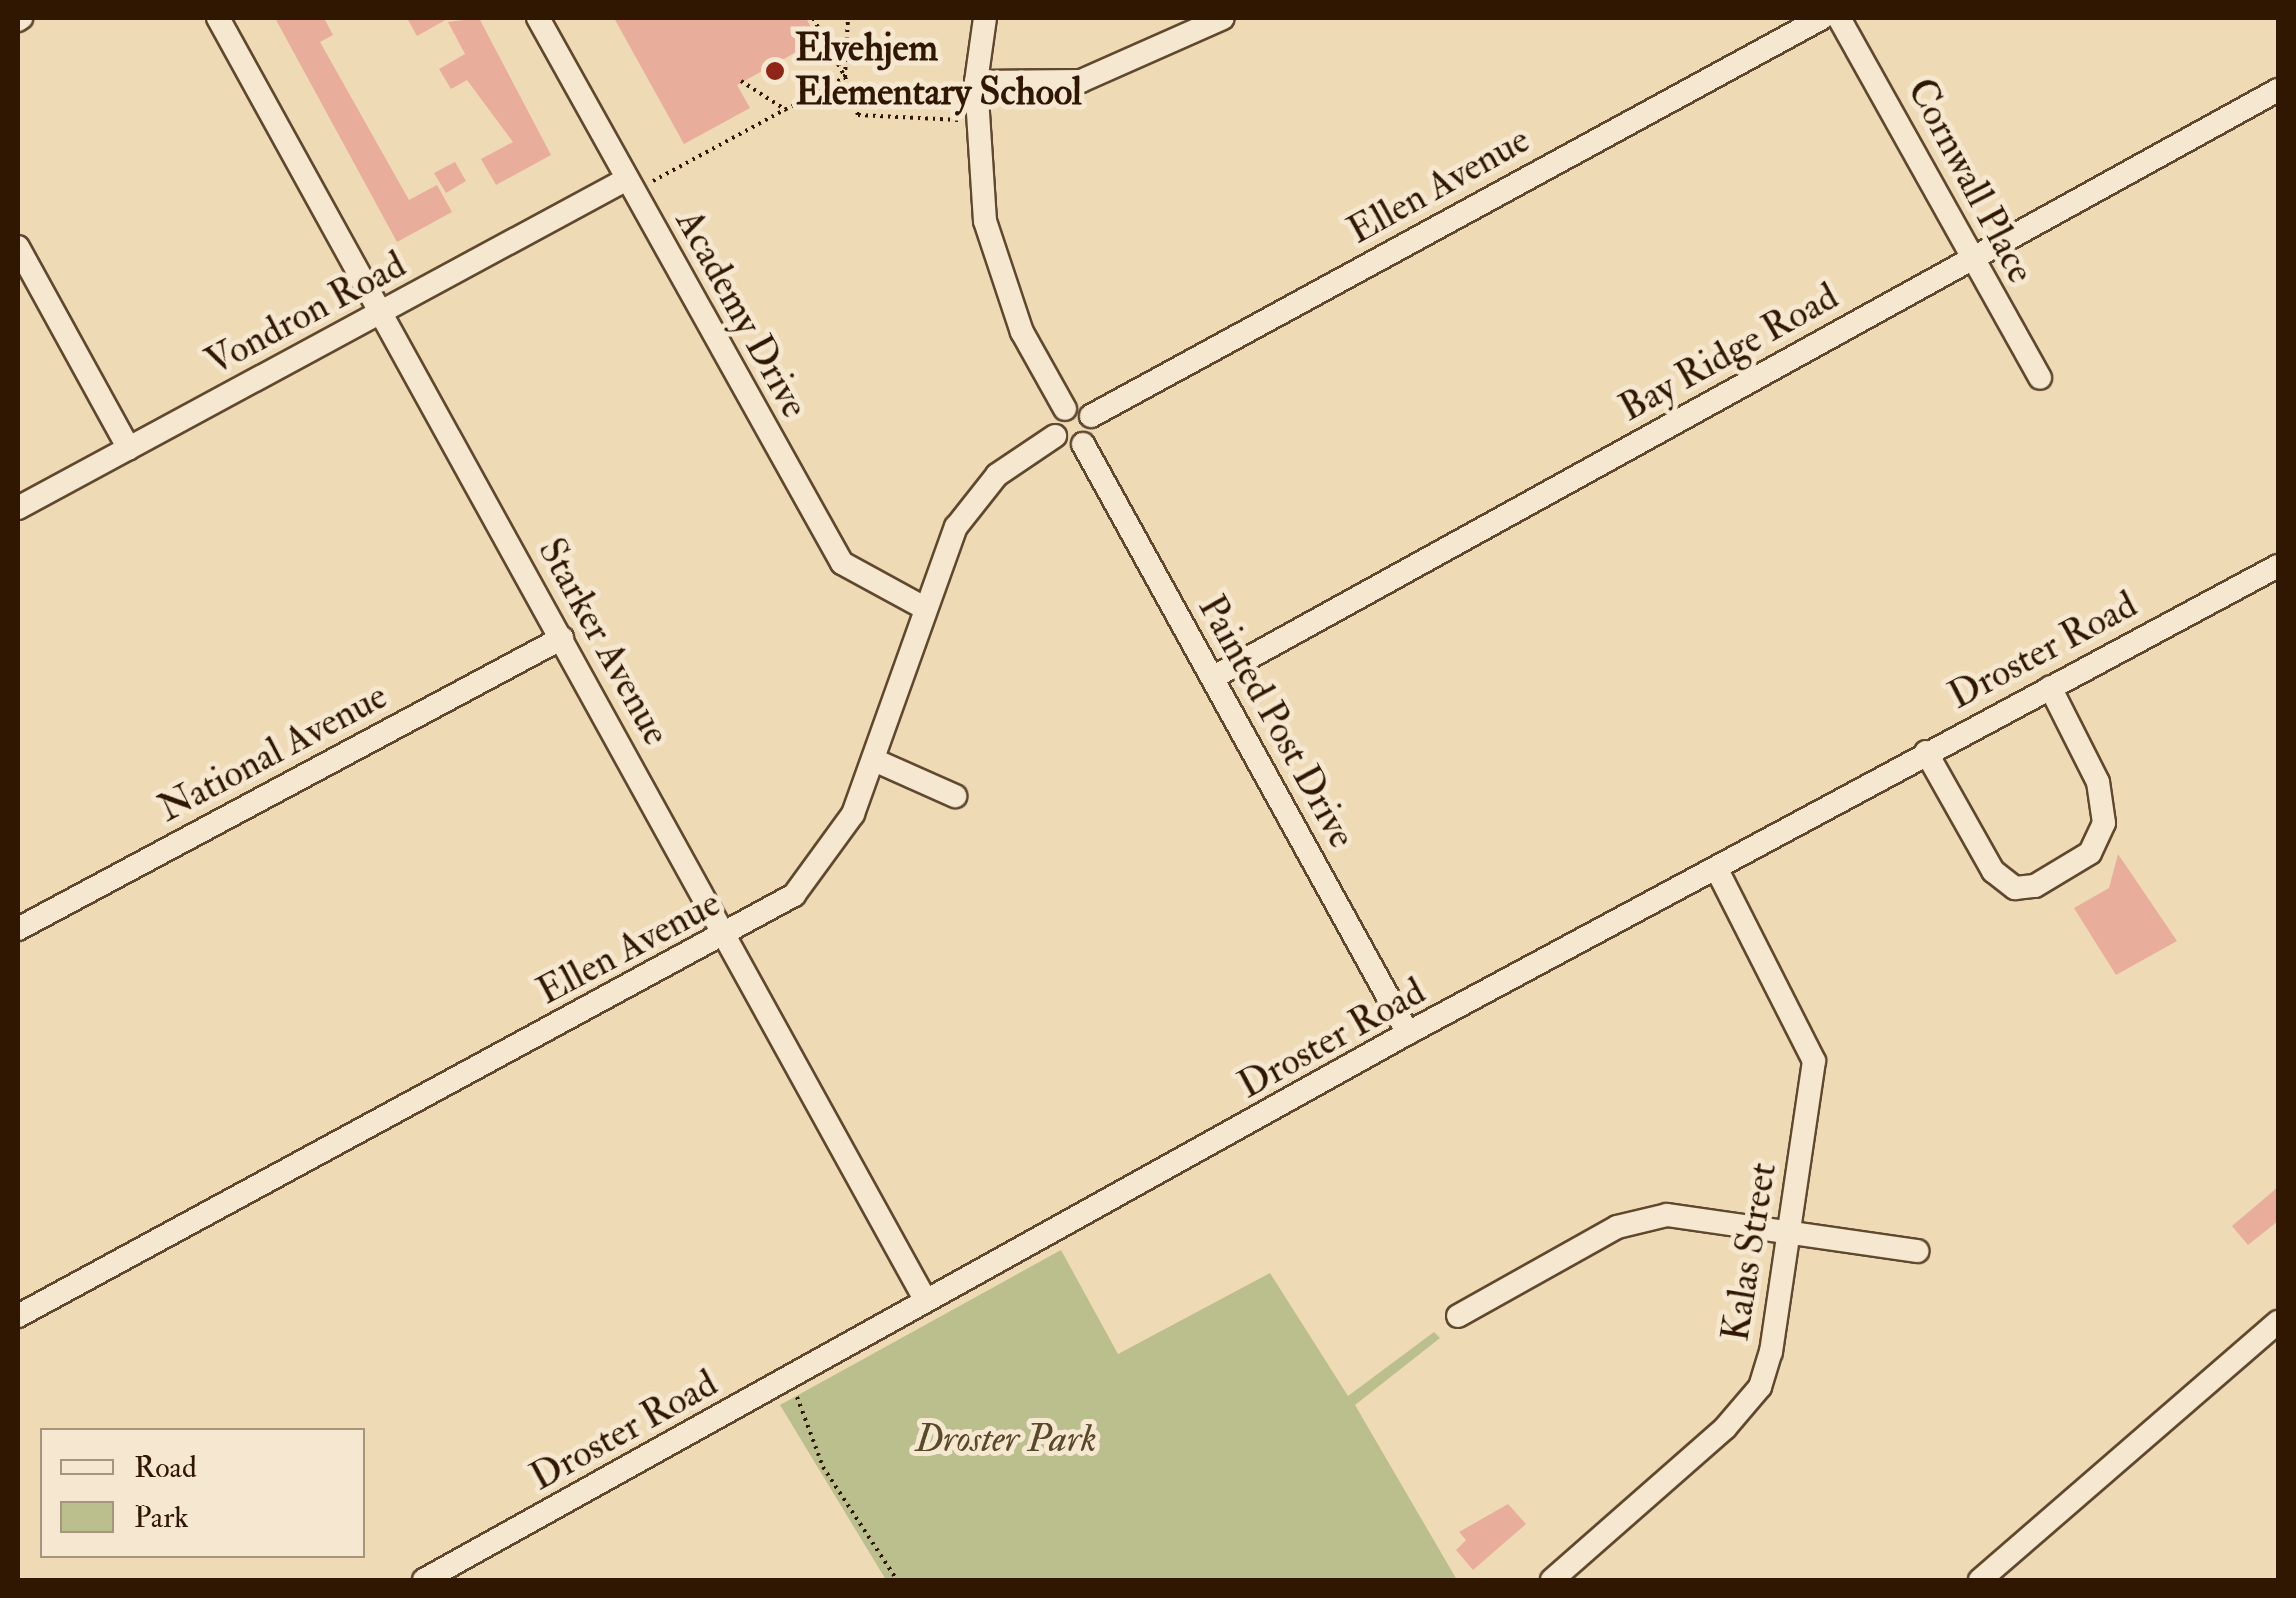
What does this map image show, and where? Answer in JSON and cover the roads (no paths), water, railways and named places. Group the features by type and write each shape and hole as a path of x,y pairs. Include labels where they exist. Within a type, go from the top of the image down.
{"street":[{"name":"Starker Avenue","path":"218,18 926,1300"},
{"name":"Academy Drive","path":"538,18 842,564 921,606"},
{"path":"986,18 976,82 984,221 1000,272 1065,409 1055,436 1083,444 1091,416 1065,409"},
{"path":"976,82 1081,81 1223,18"},
{"name":"Ellen Avenue","path":"1091,416 1822,18"},
{"name":"Cornwall Place","path":"1839,18 2040,378"},
{"name":"Bay Ridge Road","path":"1214,676 2278,90"},
{"name":"Vondron Road","path":"18,508 627,179"},
{"path":"18,247 130,449"},
{"name":"Ellen Avenue","path":"18,1316 726,935 812,877 853,814 874,760 921,606 976,498 1055,436"},
{"name":"Painted Post Drive","path":"1083,444 1408,1033"},
{"name":"Droster Road","path":"424,1580 792,1380 926,1300 1116,1204 1408,1033 2278,566"},
{"name":"National Avenue","path":"18,929 562,638"},
{"path":"1926,752 1992,871 2015,888 2035,886 2090,853 2104,824 2098,782 2050,687"},
{"path":"874,760 956,796"},
{"name":"Kalas Street","path":"1552,1580 1760,1388 1814,1061 1716,868"},
{"path":"1458,1316 1644,1219 1788,1231 1917,1251"},
{"path":"1980,1580 2278,1322"}],"place":[{"name":"Elvehjem Elementary School","path":"775,71"}],"park label":[{"name":"Droster Park","path":"1006,1440"}]}
